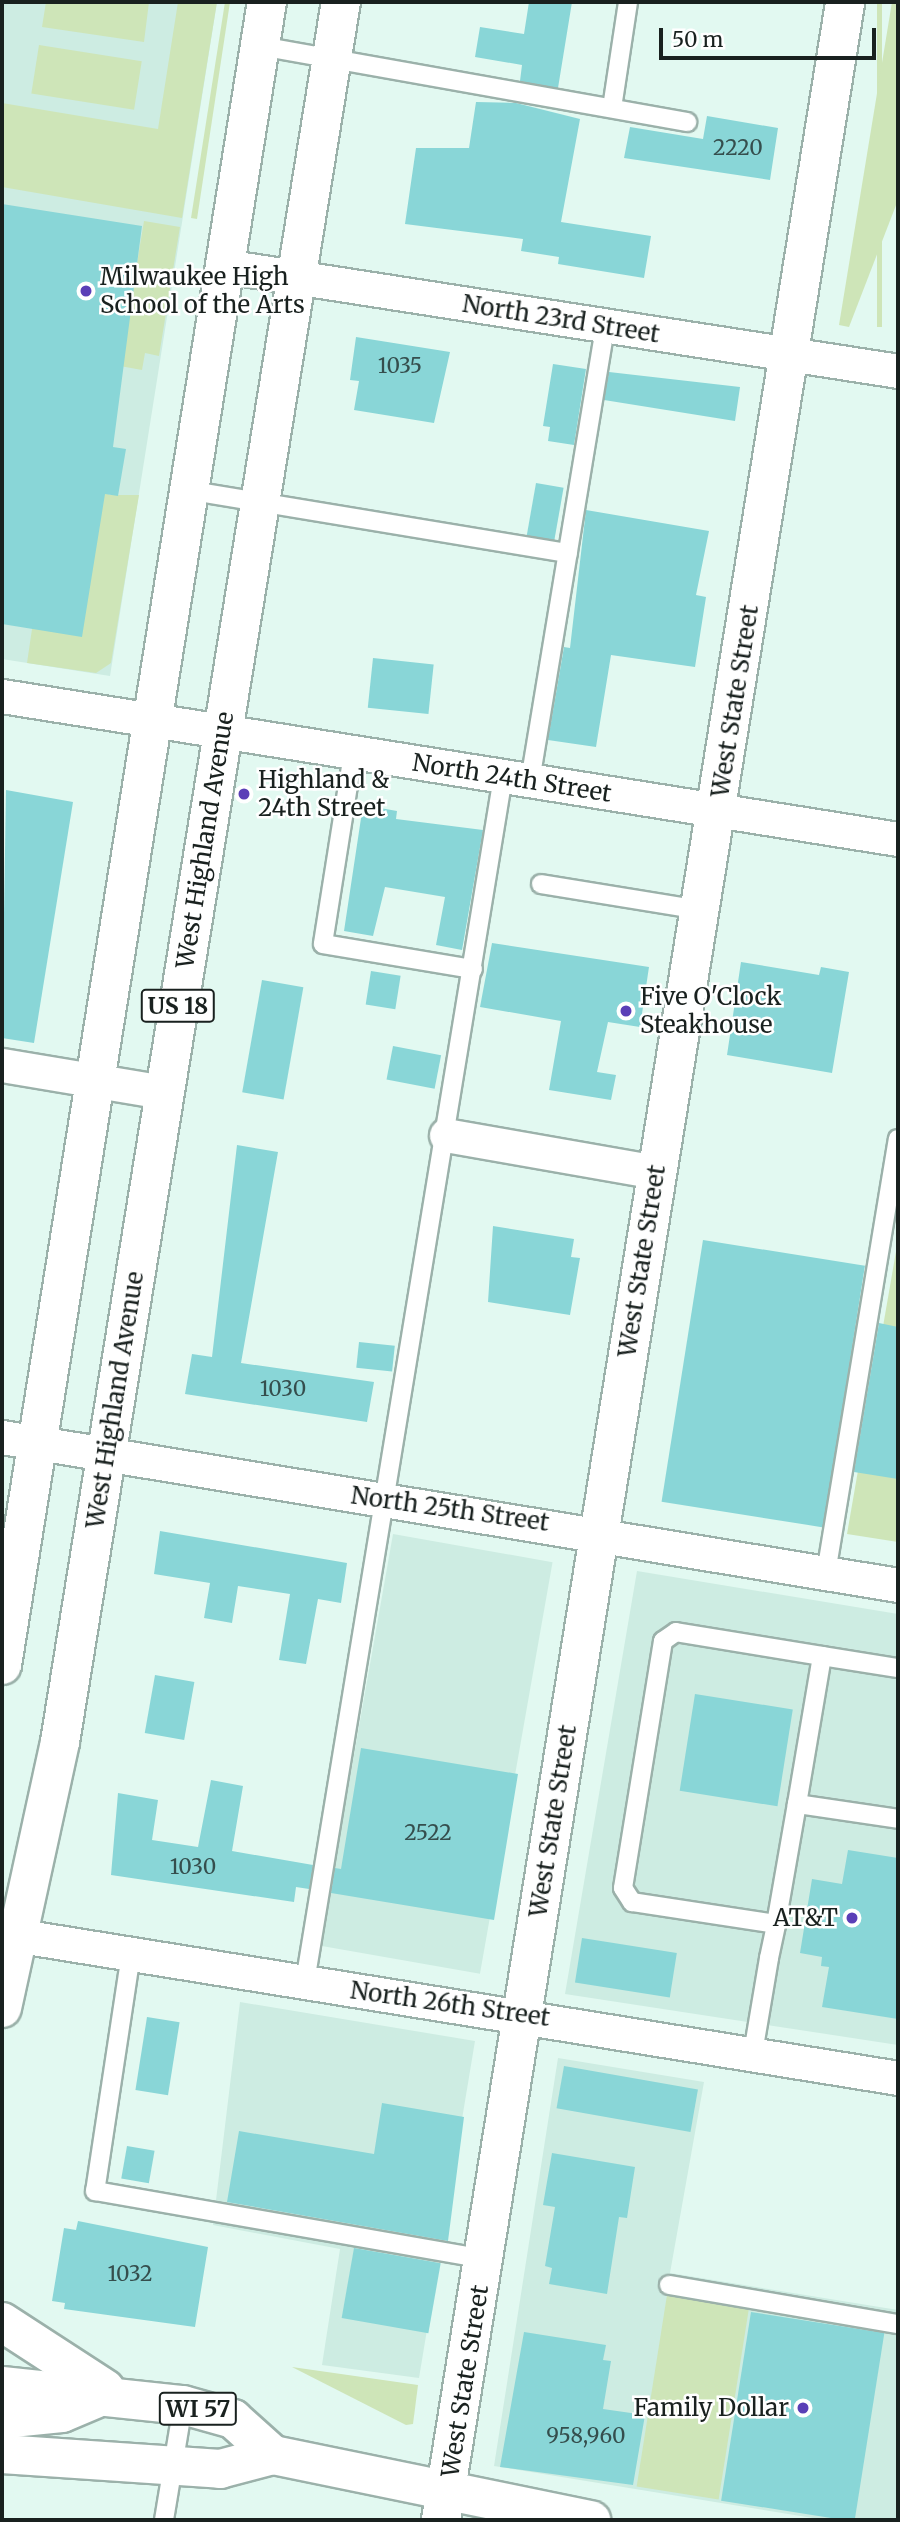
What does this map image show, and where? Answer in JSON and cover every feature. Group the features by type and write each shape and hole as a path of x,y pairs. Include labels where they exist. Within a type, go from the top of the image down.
{"main road":[{"name":"US 18","path":"2,1665 19,1440 93,1080 267,2"},
{"name":"West Highland Avenue","path":"2,2008 11,1935 107,1455 163,1092 341,2"},
{"name":"West State Street","path":"444,2506 845,2"},
{"name":"WI 57","path":"2,2322 110,2392 183,2405 233,2419 273,2455 444,2506 590,2520"},
{"path":"2,2386 110,2392"},
{"path":"2,2419 62,2413 110,2392"},
{"name":"WI 57","path":"2,2454 220,2469 273,2455"}],"street":[{"name":"North 23rd Street","path":"224,266 898,371"},
{"name":"North 24th Street","path":"2,696 223,735 898,839"},
{"path":"2,1065 163,1092"},
{"path":"446,1135 656,1172"},
{"name":"North 25th Street","path":"19,1440 386,1500 600,1531 898,1585"},
{"name":"North 26th Street","path":"11,1935 522,2013 898,2078"}],"lane":[{"path":"612,108 628,2"},
{"path":"260,46 687,122"},
{"path":"305,1982 473,969 568,553 606,326"},
{"path":"187,490 568,553"},
{"path":"353,754 323,944 473,969"},
{"path":"541,884 701,909"},
{"path":"825,1573 893,1207 898,1139"},
{"path":"776,1924 632,1902 623,1888 663,1641 676,1632 898,1668"},
{"path":"753,2053 822,1656"},
{"path":"797,1804 898,1819"},
{"path":"131,1954 95,2191 485,2259"},
{"path":"669,2285 898,2325"},
{"path":"164,2520 183,2405"}],"shaded area":[{"name":"Milwaukee High School of the Arts","path":"2,2 217,2 110,676 2,659"},
{"path":"393,1534 553,1562 480,1974 320,1946"},
{"path":"637,1571 898,1614 898,2045 565,1994"},
{"path":"240,2002 475,2041 419,2378 322,2365 340,2249 213,2225"},
{"path":"558,2058 704,2082 670,2273 898,2310 898,2520 825,2520 494,2466"}],"green space":[{"path":"46,2 149,2 144,42 42,27"},
{"path":"178,2 217,2 182,218 2,187 2,103 158,129"},
{"path":"225,2 230,2 197,219 191,218"},
{"path":"877,2 882,2 882,327 877,327"},
{"path":"892,2 898,2 898,200 849,327 839,325"},
{"path":"39,45 142,61 134,110 31,93"},
{"path":"144,221 180,227 159,356 145,353 142,370 120,366"},
{"path":"106,489 109,495 139,495 111,663 96,673 27,663 32,629"},
{"path":"898,1240 898,1542 847,1534"},
{"path":"667,2295 749,2308 719,2500 637,2487"},
{"path":"292,2367 418,2385 413,2424 406,2425"}],"building":[{"path":"529,2 572,2 558,88 520,81 522,65 475,57 480,27 524,34"},
{"path":"476,102 516,103 580,119 561,222 651,236 644,278 558,264 559,257 521,251 523,239 405,224 416,148 469,148"},
{"path":"707,116 778,128 770,180 624,158 630,127 703,139"},
{"path":"2,204 142,226 113,447 126,449 118,496 105,494 82,637 2,624"},
{"path":"356,337 450,352 434,423 354,410 359,381 350,380"},
{"path":"553,364 586,369 574,445 548,441 550,427 543,426"},
{"path":"609,372 740,387 735,421 604,400"},
{"path":"536,483 564,488 554,540 527,535"},
{"path":"586,510 709,531 696,595 706,597 695,667 611,655 596,747 548,740 564,647 570,648"},
{"path":"373,658 434,664 428,714 368,708"},
{"path":"6,790 73,802 34,1043 2,1038"},
{"path":"363,805 397,811 396,819 483,830 462,950 436,945 445,897 385,887 373,936 344,931"},
{"path":"492,943 649,967 640,1027 608,1022 597,1072 616,1075 611,1100 549,1090 561,1021 480,1007"},
{"path":"741,962 819,975 821,967 849,972 832,1073 727,1055"},
{"path":"371,971 401,976 395,1009 366,1005"},
{"path":"262,980 303,987 284,1100 242,1092"},
{"path":"393,1046 441,1055 435,1089 387,1079"},
{"path":"237,1145 278,1152 241,1363 374,1382 367,1422 185,1394 192,1354 212,1357"},
{"path":"493,1226 574,1239 571,1257 580,1258 570,1315 488,1302"},
{"path":"703,1240 865,1266 824,1527 662,1502"},
{"path":"879,1323 898,1327 898,1479 854,1472"},
{"path":"359,1342 395,1346 392,1372 356,1368"},
{"path":"160,1531 347,1563 341,1603 318,1599 306,1664 279,1660 290,1594 238,1586 232,1623 204,1618 210,1583 154,1574"},
{"path":"155,1675 194,1682 184,1740 145,1733"},
{"path":"695,1694 793,1709 777,1806 680,1791"},
{"path":"361,1748 518,1774 494,1920 331,1893 335,1868 341,1869"},
{"path":"211,1780 243,1786 232,1851 313,1865 309,1889 296,1887 294,1902 111,1875 118,1793 158,1800 152,1840 198,1847"},
{"name":"AT&T","path":"848,1850 898,1858 898,2019 822,2007 829,1967 821,1966 822,1957 800,1953 812,1879 842,1884"},
{"path":"582,1938 677,1953 670,1997 575,1982"},
{"path":"147,2017 180,2022 168,2095 135,2090"},
{"path":"564,2066 698,2090 690,2132 557,2108"},
{"path":"382,2103 464,2117 448,2241 227,2202 239,2131 374,2154"},
{"path":"127,2146 155,2151 149,2183 121,2178"},
{"path":"552,2153 635,2167 627,2218 619,2217 607,2294 549,2284 552,2268 545,2266 555,2207 543,2205"},
{"path":"78,2221 208,2247 195,2327 64,2309 65,2303 52,2301 64,2228 76,2230"},
{"path":"354,2248 441,2263 428,2333 342,2318"},
{"name":"Family Dollar","path":"751,2312 884,2333 855,2520 721,2501"},
{"path":"524,2332 606,2345 603,2360 611,2361 603,2409 645,2415 633,2485 500,2467"}],"place":[{"name":"Milwaukee High School of the Arts","path":"86,291"},
{"name":"Highland & 24th Street","path":"244,794"},
{"name":"Five O'Clock Steakhouse","path":"626,1011"},
{"name":"AT&T","path":"852,1918"},
{"name":"Family Dollar","path":"803,2408"}]}
